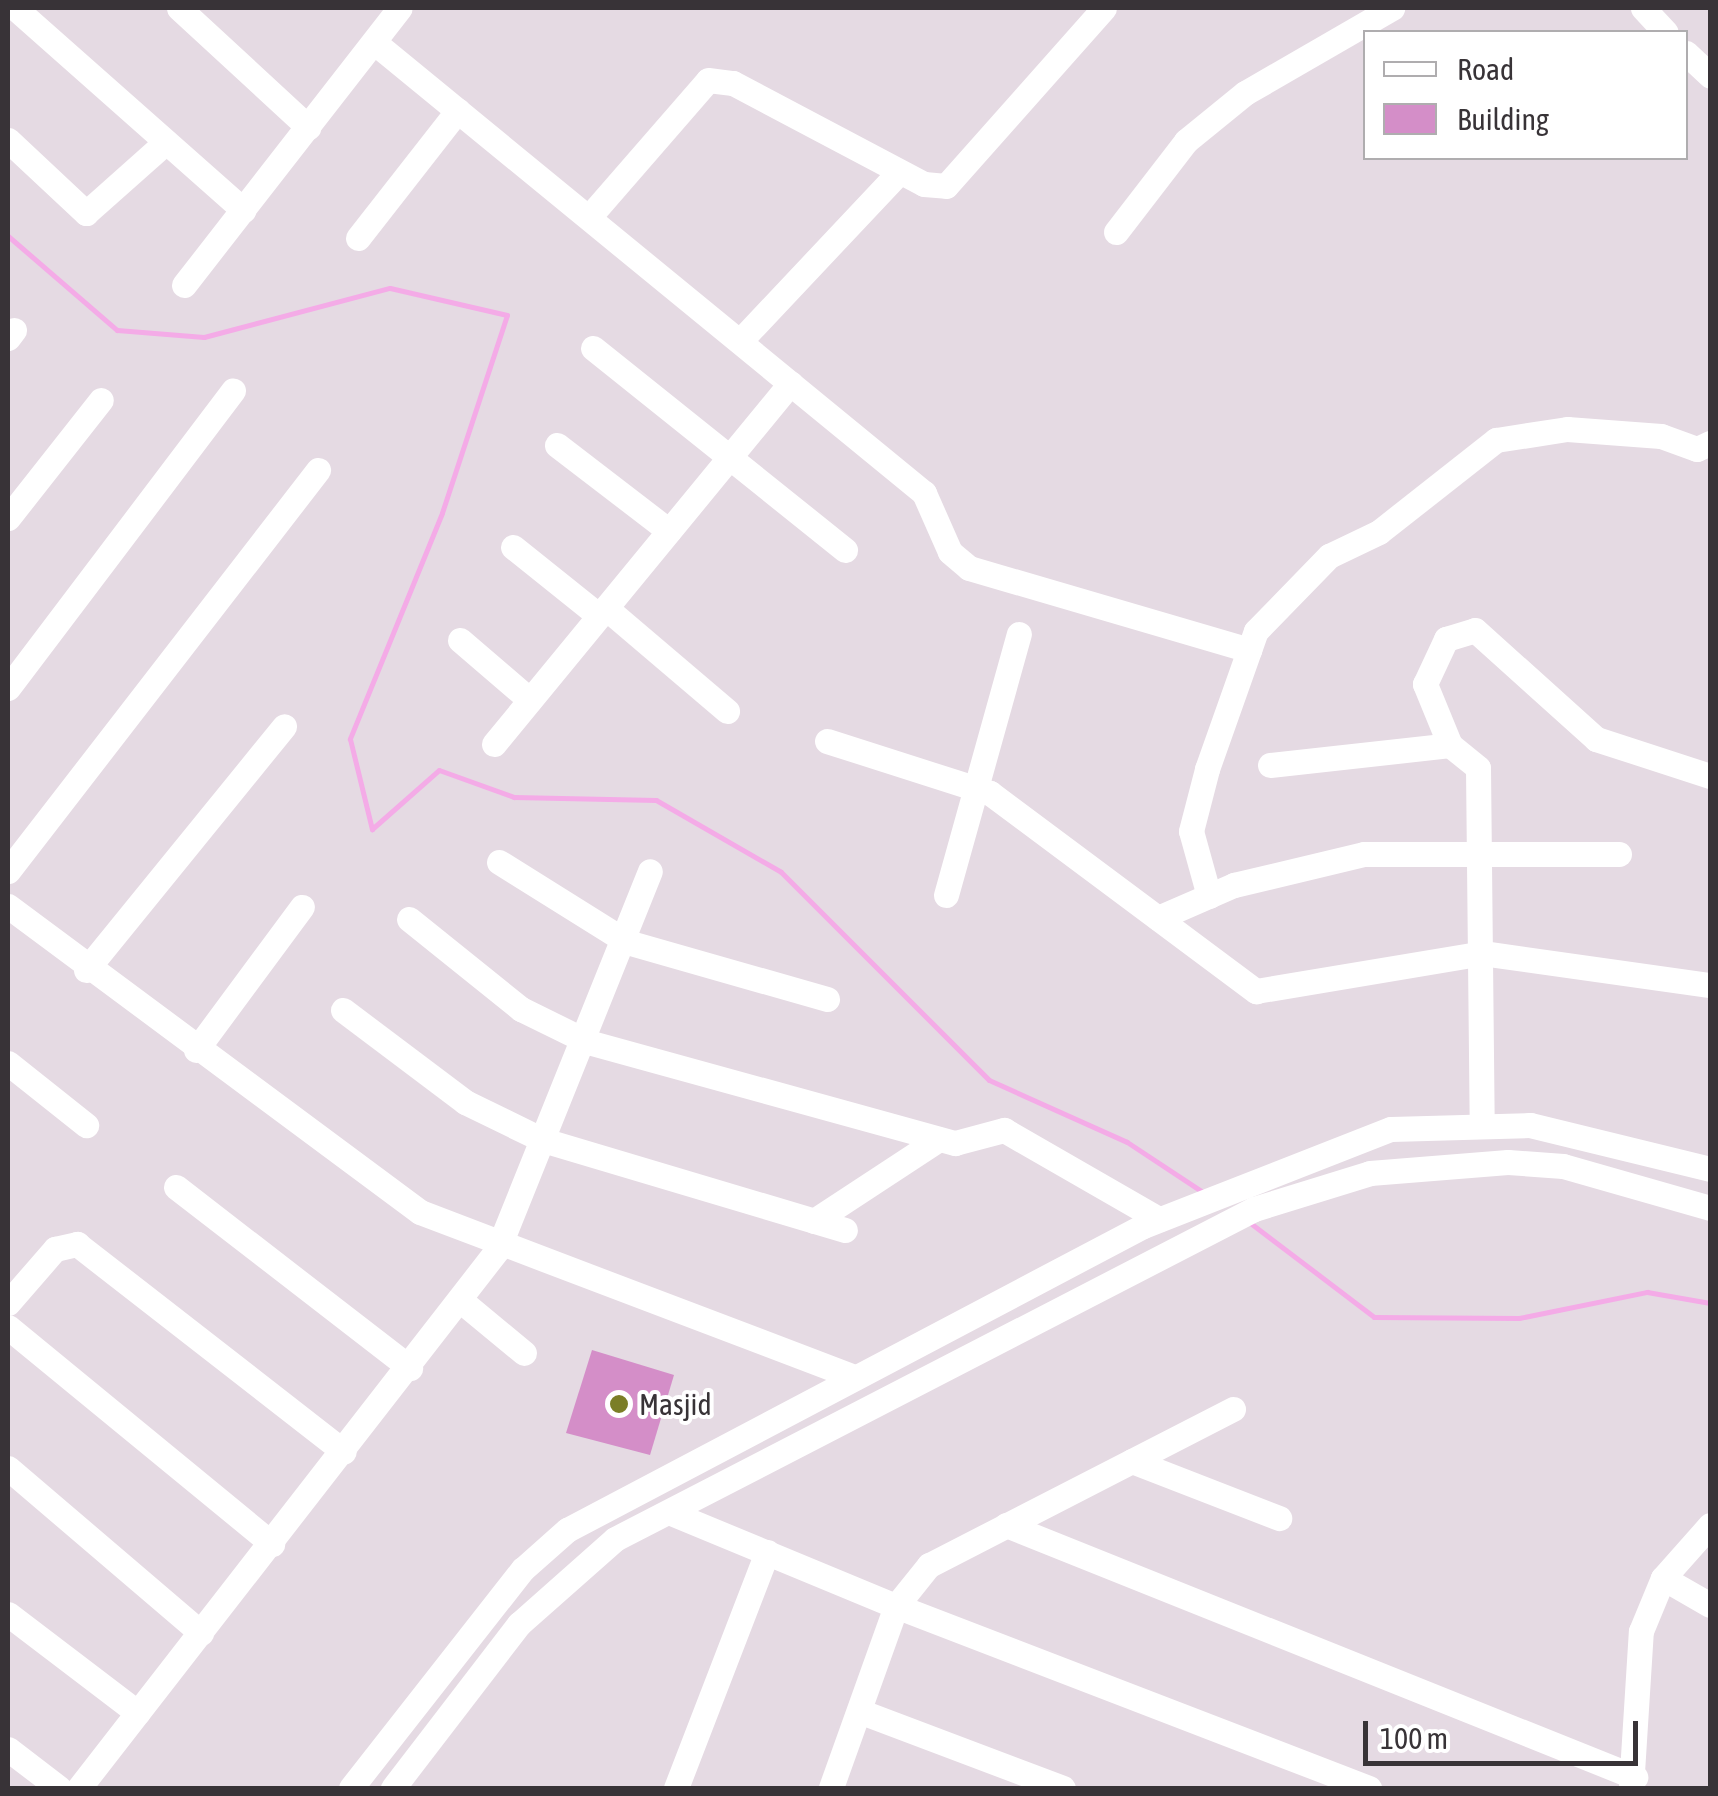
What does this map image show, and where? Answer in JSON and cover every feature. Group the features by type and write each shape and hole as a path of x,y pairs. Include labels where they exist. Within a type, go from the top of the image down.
{"street":[{"path":"15,8 243,210"},
{"path":"179,8 308,128"},
{"path":"184,286 400,8"},
{"path":"590,217 708,80 734,83 899,172 946,186 965,174 1104,8"},
{"path":"1116,232 1186,141 1244,93 1392,8"},
{"path":"1643,8 1663,30"},
{"path":"374,43 924,493 950,552 969,568 1250,650"},
{"path":"1688,55 1710,75"},
{"path":"358,238 458,110"},
{"path":"8,140 86,213 166,142"},
{"path":"740,341 899,172"},
{"path":"593,348 845,550"},
{"path":"494,744 791,383"},
{"path":"8,688 233,391"},
{"path":"8,518 100,400"},
{"path":"1210,896 1191,831 1256,630 1329,556 1379,532 1496,440 1567,429 1661,436 1697,449 1710,443"},
{"path":"557,444 669,531"},
{"path":"8,871 318,470"},
{"path":"513,547 727,711"},
{"path":"1482,1123 1478,768 1450,745 1425,684 1446,639 1475,630 1596,739 1710,776"},
{"path":"946,894 980,788 1020,634"},
{"path":"460,640 530,700"},
{"path":"86,970 284,726"},
{"path":"827,741 980,788 1256,991 1482,953 1710,985"},
{"path":"1270,765 1450,745"},
{"path":"1158,918 1210,896 1364,854 1619,854"},
{"path":"499,862 627,942 827,1000"},
{"path":"79,1788 410,1368 498,1248 588,1042 650,872"},
{"path":"8,906 86,970 350,1169 498,1248 784,1342 855,1377"},
{"path":"196,1050 302,907"},
{"path":"409,919 481,981 588,1042 939,1140"},
{"path":"343,1010 465,1102 543,1140 845,1230"},
{"path":"8,1062 86,1125"},
{"path":"351,1788 523,1570 568,1530 1002,1298 1168,1216 1391,1129 1482,1123 1530,1125 1710,1170"},
{"path":"814,1221 939,1140 1004,1130 1168,1216"},
{"path":"394,1788 572,1571 671,1513 1252,1210 1370,1172 1508,1162 1563,1166 1710,1208"},
{"path":"176,1187 410,1368"},
{"path":"8,1302 56,1249 78,1244 344,1452"},
{"path":"1002,1298 1020,1334"},
{"path":"460,1300 524,1353"},
{"path":"8,1327 272,1544"},
{"path":"831,1788 896,1606 930,1565 1233,1409"},
{"path":"1132,1461 1279,1518"},
{"path":"8,1468 201,1633"},
{"path":"671,1513 896,1606 1369,1788"},
{"path":"1006,1526 1633,1783 1635,1664 1663,1578 1710,1525"},
{"path":"676,1788 767,1552"},
{"path":"1663,1578 1710,1605"},
{"path":"8,1614 138,1713"},
{"path":"859,1711 1064,1788"},
{"path":"8,1749 59,1788"}],"building":[{"name":"Masjid","path":"592,1350 674,1375 650,1455 566,1433"}],"waterway":[{"path":"8,236 117,330 204,337 390,288 507,315 442,513 350,739 372,829 439,770 514,797 656,800 781,872 989,1080 1127,1142 1206,1194"},
{"path":"1249,1222 1374,1317 1519,1318 1647,1292 1710,1303"}],"place":[{"name":"Masjid","path":"619,1404"}]}
